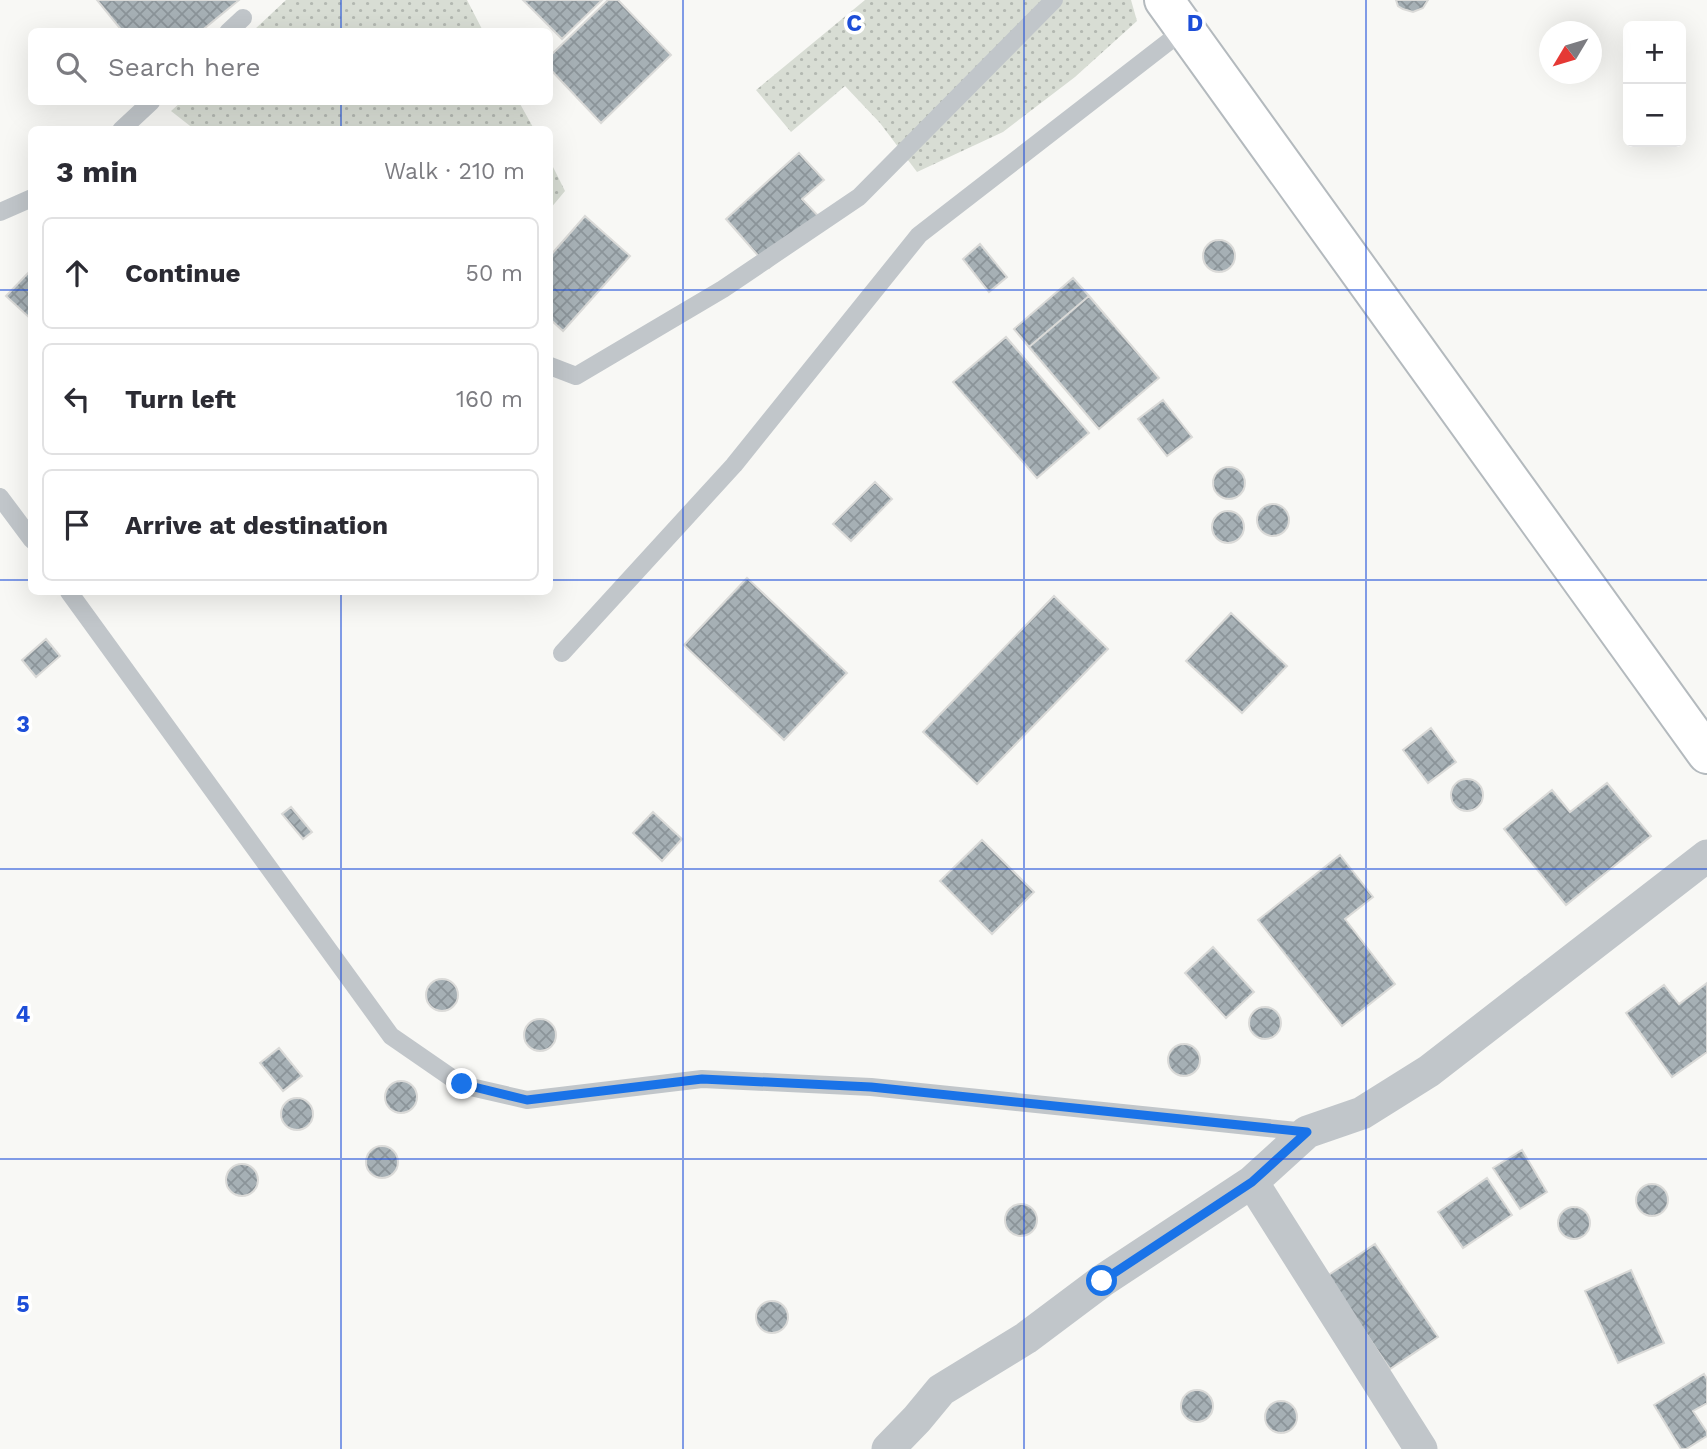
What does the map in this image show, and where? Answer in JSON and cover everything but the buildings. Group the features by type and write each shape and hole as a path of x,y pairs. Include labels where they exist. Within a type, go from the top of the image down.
{"street":[{"path":"1174,15 1707,754"},
{"path":"888,1449 921,1434 941,1390 1026,1338 1102,1281 1252,1182 1307,1132 1362,1113 1429,1072 1707,856"},
{"path":"1252,1182 1421,1449"}],"lane":[{"path":"553,367 576,376 723,289 859,197 1054,0"},
{"path":"562,653 734,465 919,234 1174,15"},
{"path":"232,28 243,18"},
{"path":"125,126 149,105"},
{"path":"0,212 28,200"},
{"path":"0,497 28,535"},
{"path":"71,595 391,1036 462,1084 527,1100 702,1079 871,1087 1307,1132"}],"shaded area":[{"path":"286,0 467,0 481,28 256,28"},
{"path":"865,0 1131,0 1137,21 1075,77 1003,132 917,172 880,123 845,86 791,132 756,90"},
{"path":"178,105 521,105 532,126 190,126 171,111"},
{"path":"553,167 565,191 553,205"}],"route":[{"path":"462,1084 527,1100 702,1079 871,1087 1307,1132 1252,1182 1102,1281"}]}
